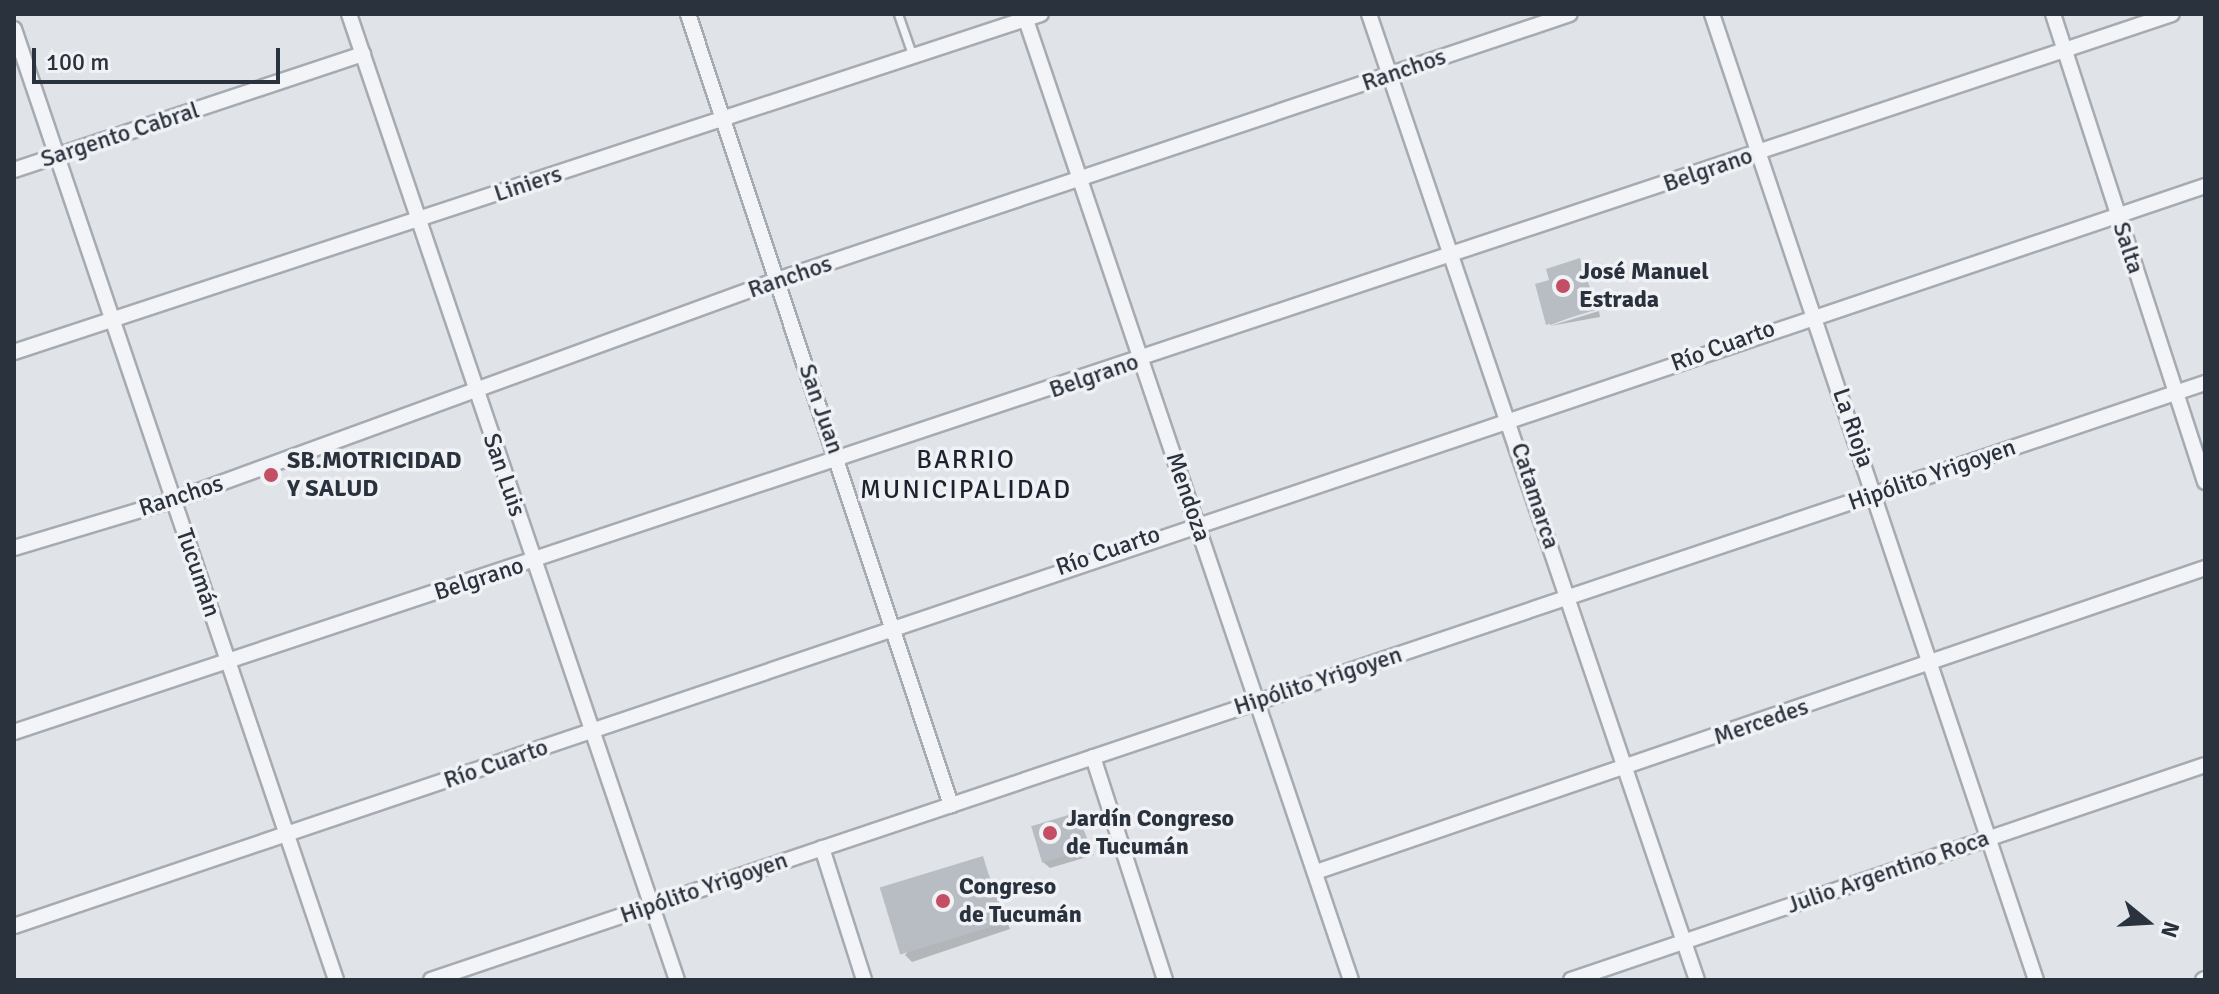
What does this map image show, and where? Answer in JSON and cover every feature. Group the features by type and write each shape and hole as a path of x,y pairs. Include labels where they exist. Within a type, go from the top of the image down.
{"street":[{"name":"San Luis","path":"349,14 677,980"},
{"name":"San Juan","path":"688,14 951,805"},
{"name":"Liniers","path":"14,352 724,121 1041,14"},
{"name":"Catamarca","path":"1369,14 1511,422 1697,980"},
{"name":"Ranchos","path":"14,548 174,500 777,280 1570,14"},
{"name":"La Rioja","path":"1712,14 1933,664 2036,980"},
{"name":"Salta","path":"2053,14 2205,482"},
{"name":"Belgrano","path":"14,732 839,462 2172,14"},
{"name":"Mendoza","path":"1025,17 1351,980"},
{"name":"Tucumán","path":"14,29 336,980"},
{"name":"Sargento Cabral","path":"14,170 363,54"},
{"name":"Río Cuarto","path":"14,926 287,837 893,623 1197,521 1511,422 1814,314 2205,186"},
{"name":"Hipólito Yrigoyen","path":"431,980 2205,383"},
{"name":"Mercedes","path":"1316,872 1933,664 2205,568"},
{"path":"1093,757 1165,980"},
{"name":"Julio Argentino Roca","path":"1571,980 2205,765"},
{"path":"822,848 864,980"}],"lane":[{"path":"898,14 913,57"}],"building":[{"path":"1580,258 1595,310 1546,325 1535,284 1549,280 1546,269"},
{"path":"1078,812 1089,848 1042,863 1031,826"},
{"path":"983,856 1003,923 900,955 880,888"}],"place":[{"name":"José Manuel Estrada","path":"1563,286"},
{"name":"SB.MOTRICIDAD Y SALUD","path":"271,475"},
{"name":"Jardín Congreso de Tucumán","path":"1050,833"},
{"name":"Congreso de Tucumán","path":"943,901"}],"district":[{"name":"BARRIO MUNICIPALIDAD","path":"966,476"}]}
